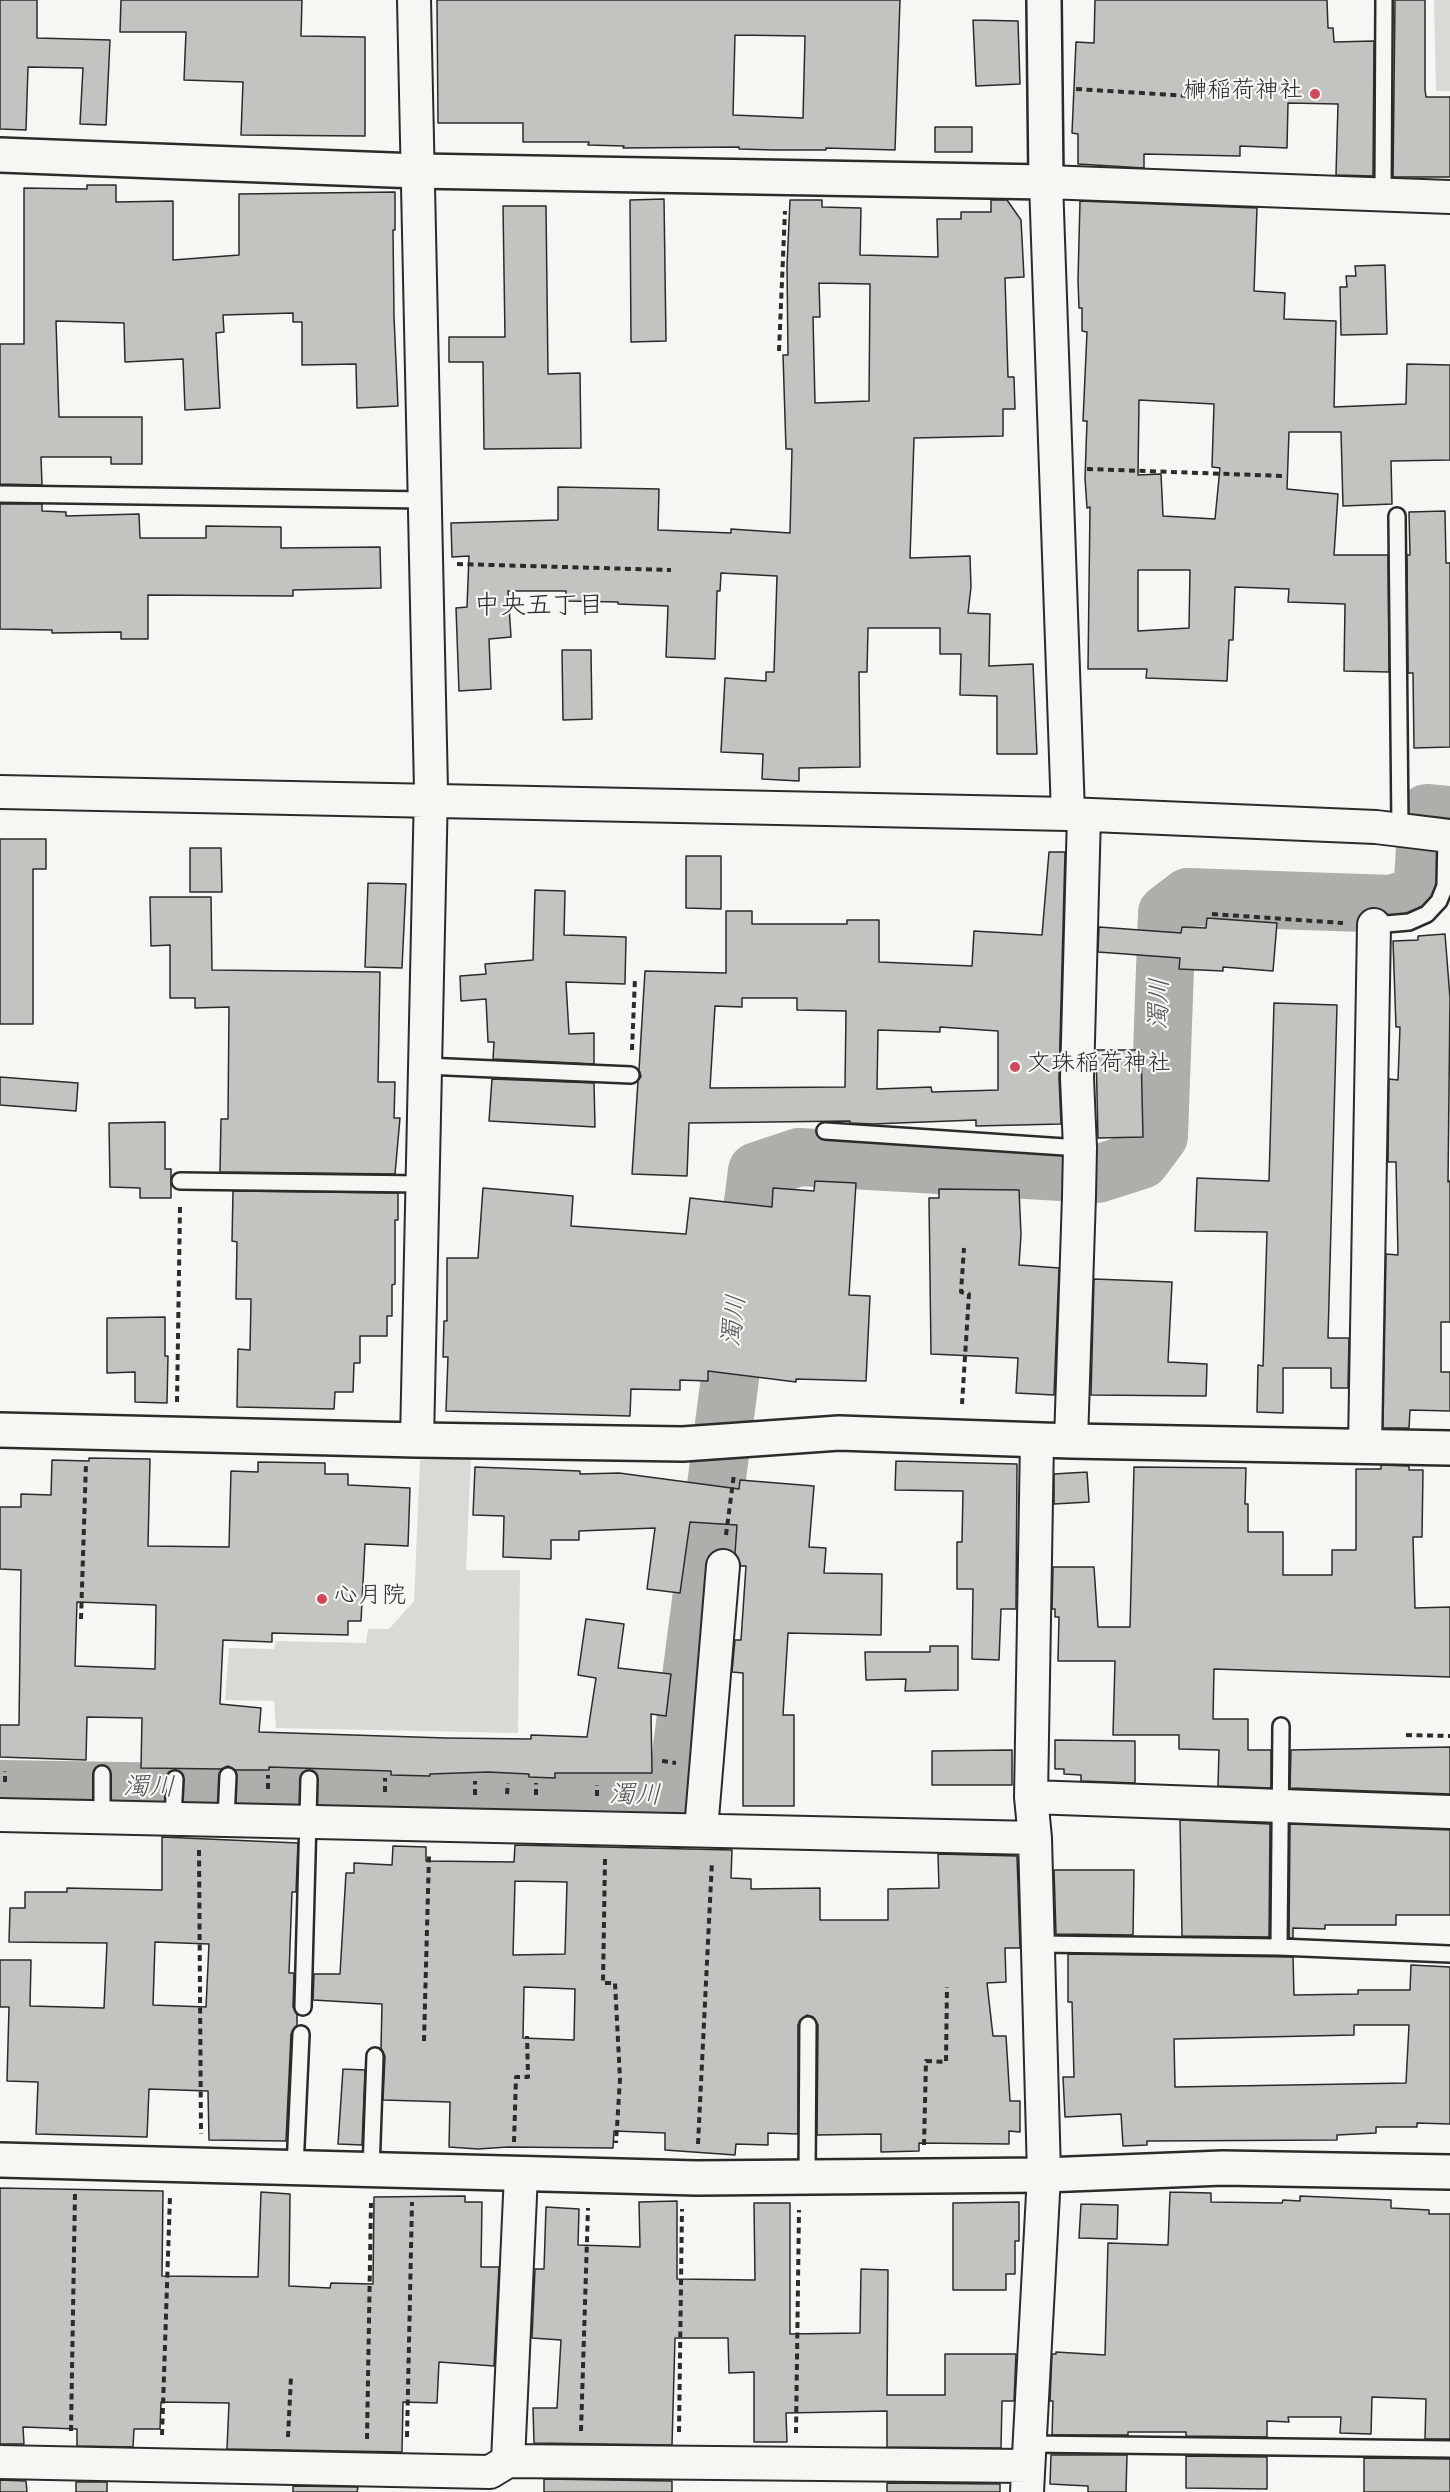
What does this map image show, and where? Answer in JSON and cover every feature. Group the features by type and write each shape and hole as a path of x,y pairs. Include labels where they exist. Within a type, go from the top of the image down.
{"street":[{"path":"414,0 431,801 417,1440"},
{"path":"1044,0 1046,182 1056,468 1076,815 1080,1196 1071,1441"},
{"path":"0,155 417,171 1046,182 1450,197"},
{"path":"0,792 1076,815 1402,830 1446,836"},
{"path":"1365,1446 1374,925"},
{"path":"0,1430 683,1444 742,1438 839,1433 1071,1441 1450,1448"},
{"path":"0,2462 407,2470 496,2475 580,2462 1028,2467 1044,2175 1035,1838 1031,1797 1037,1440"},
{"path":"707,1830 700,1765 723,1566"},
{"path":"1031,1797 1450,1812"},
{"path":"3,1811 384,1816 430,1824 506,1820 707,1830 1035,1838"},
{"path":"0,2160 690,2178 1044,2175 1223,2168 1450,2172"},
{"path":"496,2475 517,2174"}],"lane":[{"path":"1383,194 1384,0"},
{"path":"0,494 424,500"},
{"path":"1397,516 1402,830"},
{"path":"1374,925 1409,922 1427,914 1439,901 1445,886 1446,836"},
{"path":"424,1066 631,1075"},
{"path":"825,1131 1080,1149"},
{"path":"180,1181 422,1184"},
{"path":"1279,1947 1281,1726"},
{"path":"102,1774 102,1812"},
{"path":"175,1779 200,1814 228,1776"},
{"path":"303,2007 309,1779"},
{"path":"1038,1944 1279,1947 1450,1954"},
{"path":"803,2177 808,2025"},
{"path":"295,2168 301,2034"},
{"path":"371,2170 375,2056"},
{"path":"1028,2467 1450,2449"}],"path":[{"path":"1045,87 1190,96"},
{"path":"779,351 786,177"},
{"path":"1056,468 1285,476"},
{"path":"426,564 671,570"},
{"path":"1212,914 1374,925"},
{"path":"631,1075 635,978"},
{"path":"177,1434 180,1181"},
{"path":"960,1437 969,1294 961,1292 964,1248"},
{"path":"81,1619 87,1432"},
{"path":"723,1566 731,1486 742,1438"},
{"path":"1406,1735 1450,1736"},
{"path":"161,2466 186,2165 200,1814"},
{"path":"580,2462 602,2176 620,2079 615,1983 603,1983 599,1823"},
{"path":"424,2041 430,1824"},
{"path":"679,2463 707,1830"},
{"path":"923,2176 926,2061 946,2062 947,1987"},
{"path":"517,2174 516,2077 528,2077 527,2036"},
{"path":"71,2463 76,2162"},
{"path":"366,2469 371,2170"},
{"path":"407,2470 412,2171"},
{"path":"795,2464 803,2177"},
{"path":"286,2468 291,2377"}],"shaded area":[{"path":"1434,0 1450,0 1450,91 1436,91"},
{"path":"471,1458 466,1570 520,1570 518,1733 276,1728 274,1701 225,1700 229,1648 274,1649 276,1641 366,1643 368,1629 389,1629 414,1601 420,1460"}],"building":[{"path":"0,0 37,0 37,38 110,40 106,125 80,124 83,68 28,67 26,130 0,129"},
{"path":"121,0 302,0 301,36 365,37 365,136 241,135 243,82 184,80 186,32 120,32"},
{"path":"437,0 900,0 895,150 826,148 826,150 774,150 739,149 739,147 623,148 624,146 588,145 589,142 523,142 523,123 438,123","holes":["735,35 805,36 803,118 733,115"]},
{"path":"1095,0 1327,0 1328,28 1333,28 1334,42 1374,41 1373,176 1336,175 1338,104 1288,103 1287,148 1240,146 1240,156 1144,154 1144,168 1078,164 1078,134 1072,133 1076,42 1094,43"},
{"path":"1395,0 1425,0 1426,97 1450,97 1450,177 1393,177"},
{"path":"973,20 1018,21 1020,84 976,86"},
{"path":"935,127 972,127 972,152 935,152"},
{"path":"87,185 116,185 116,202 173,201 173,260 239,255 239,194 395,192 394,317 398,406 357,408 356,364 302,365 302,322 293,322 293,313 223,315 224,332 216,333 220,408 185,410 183,359 125,362 124,323 56,321 59,417 142,417 142,464 111,464 111,457 41,457 42,485 0,484 0,344 24,344 24,188 87,189"},
{"path":"664,199 666,341 631,342 630,200"},
{"path":"790,200 822,200 822,207 861,208 860,255 938,257 937,219 961,219 961,212 991,212 991,200 1007,200 1021,220 1024,277 1005,278 1008,377 1014,377 1015,409 1003,409 1003,436 914,438 910,558 970,556 971,587 968,613 990,614 989,666 1033,664 1037,754 997,754 997,696 960,695 961,654 940,654 940,628 868,628 867,672 859,672 860,767 799,768 799,781 762,779 763,754 721,752 725,678 766,681 766,672 774,672 777,576 721,573 720,591 717,591 715,659 666,657 668,606 566,601 566,591 508,591 511,637 489,639 491,689 459,691 456,608 467,607 469,556 452,557 451,523 558,520 558,487 659,489 658,530 731,533 731,529 790,533 792,449 786,449 783,355 788,355 787,266","holes":["819,283 870,284 869,401 815,403 813,317 820,317"]},
{"path":"1080,201 1257,208 1254,291 1285,293 1284,319 1336,321 1334,407 1406,404 1407,364 1450,365 1450,460 1391,461 1392,504 1343,506 1341,432 1289,432 1287,489 1338,494 1334,555 1388,555 1389,672 1344,671 1345,604 1288,602 1289,589 1235,587 1233,640 1229,640 1227,681 1146,678 1147,669 1088,669 1090,507 1087,508 1085,478 1087,421 1083,421 1087,332 1082,331 1078,280","holes":["1139,400 1214,404 1212,467 1220,468 1215,519 1163,516 1161,474 1138,475","1138,570 1190,570 1189,628 1138,631"]},
{"path":"503,206 546,206 548,374 580,373 581,448 484,449 483,362 449,362 449,337 505,337"},
{"path":"1385,265 1387,334 1341,335 1340,287 1347,287 1346,276 1356,276 1355,266"},
{"path":"0,504 42,504 42,511 66,512 66,516 139,514 140,538 206,538 206,526 281,527 281,548 380,547 381,588 293,590 293,596 148,595 148,639 121,639 121,632 52,633 52,630 0,629"},
{"path":"1445,511 1446,563 1450,563 1450,747 1414,748 1413,673 1408,673 1409,512"},
{"path":"562,650 591,650 592,719 563,720"},
{"path":"0,839 46,839 46,869 33,869 33,1024 0,1024"},
{"path":"190,848 221,848 222,892 190,892"},
{"path":"1049,852 1065,852 1059,1078 1061,1124 976,1126 976,1120 872,1124 850,1123 850,1121 689,1123 687,1176 632,1174 638,1081 641,1076 639,1070 645,971 726,973 726,911 752,911 752,924 847,924 847,920 879,920 879,962 972,966 974,931 1042,935","holes":["742,998 797,998 797,1010 846,1011 845,1087 710,1088 715,1006 742,1007","940,1027 998,1031 998,1090 932,1092 931,1087 877,1089 878,1030 940,1032"]},
{"path":"686,856 721,856 721,909 686,908"},
{"path":"368,883 406,884 402,968 365,967"},
{"path":"535,890 565,891 564,935 626,937 625,984 566,982 569,1034 594,1033 594,1064 493,1059 494,1042 488,1042 486,999 461,1001 460,976 486,974 485,964 533,960"},
{"path":"150,897 211,897 212,970 380,972 378,1082 395,1082 394,1118 400,1118 395,1174 220,1172 221,1119 228,1119 229,1007 195,1008 195,998 170,998 170,945 151,946"},
{"path":"1207,918 1277,923 1273,971 1223,967 1223,971 1179,969 1180,958 1098,952 1099,927 1181,933 1182,927 1206,928"},
{"path":"1445,934 1450,998 1448,1182 1450,1181 1450,1322 1441,1322 1441,1372 1450,1372 1450,1411 1410,1410 1409,1428 1383,1428 1386,1254 1398,1255 1396,1162 1388,1162 1389,1079 1398,1080 1400,1027 1396,1027 1393,941 1418,940 1418,936"},
{"path":"1274,1003 1337,1005 1328,1338 1349,1338 1348,1388 1331,1388 1331,1368 1283,1368 1283,1413 1257,1412 1258,1365 1263,1366 1267,1232 1195,1231 1197,1178 1269,1181"},
{"path":"1096,1050 1141,1050 1143,1137 1098,1138"},
{"path":"0,1077 78,1083 76,1111 0,1105"},
{"path":"492,1079 594,1083 595,1127 489,1121"},
{"path":"165,1122 165,1169 171,1169 171,1198 140,1198 140,1188 110,1187 109,1123"},
{"path":"815,1181 856,1183 849,1295 870,1296 866,1381 796,1379 796,1382 708,1371 708,1381 680,1380 680,1390 631,1389 630,1416 446,1411 448,1357 443,1357 444,1321 447,1321 447,1258 478,1258 483,1188 573,1196 571,1226 686,1234 690,1198 772,1207 773,1188 814,1191"},
{"path":"939,1189 1019,1190 1021,1235 1019,1265 1059,1268 1054,1395 1016,1393 1018,1358 931,1354 929,1198 939,1198"},
{"path":"233,1191 398,1193 398,1220 395,1220 395,1284 392,1285 392,1316 387,1316 387,1336 360,1336 360,1363 354,1363 353,1392 335,1392 334,1409 237,1407 238,1349 250,1350 251,1299 236,1299 237,1242 232,1241"},
{"path":"1094,1279 1172,1282 1168,1362 1207,1364 1206,1396 1091,1395"},
{"path":"165,1317 165,1356 168,1356 167,1403 135,1402 135,1372 107,1373 107,1318"},
{"path":"89,1458 150,1459 148,1546 229,1547 231,1471 258,1472 258,1462 325,1463 325,1474 348,1474 348,1485 410,1488 408,1546 365,1544 361,1621 348,1621 348,1635 272,1633 272,1642 223,1640 220,1704 261,1708 259,1732 446,1738 531,1739 531,1735 587,1737 596,1678 578,1675 586,1619 624,1624 618,1668 671,1674 666,1716 651,1714 652,1773 555,1773 555,1778 488,1772 430,1774 430,1776 391,1775 391,1771 269,1767 269,1770 235,1770 228,1766 221,1769 141,1768 142,1718 87,1717 86,1760 0,1757 0,1725 19,1725 21,1570 0,1569 0,1507 21,1507 21,1494 51,1495 52,1460 89,1461","holes":["77,1602 156,1605 155,1669 75,1666"]},
{"path":"896,1461 1017,1464 1016,1609 1001,1609 999,1660 972,1659 973,1589 957,1589 957,1542 962,1542 963,1491 895,1490"},
{"path":"1381,1465 1409,1466 1409,1470 1423,1470 1422,1537 1413,1537 1415,1608 1450,1607 1450,1677 1214,1669 1213,1719 1248,1719 1248,1750 1271,1750 1271,1788 1218,1786 1219,1750 1179,1749 1179,1735 1113,1735 1115,1661 1058,1661 1059,1617 1055,1617 1055,1609 1052,1609 1053,1567 1094,1567 1098,1627 1130,1627 1134,1467 1246,1468 1245,1504 1248,1504 1248,1532 1283,1532 1283,1575 1332,1575 1332,1550 1356,1550 1356,1469 1381,1469"},
{"path":"475,1467 580,1471 580,1474 619,1473 739,1489 740,1480 814,1486 809,1547 826,1548 824,1573 882,1574 881,1635 788,1633 783,1715 794,1715 794,1806 743,1806 743,1673 732,1672 735,1640 741,1640 746,1566 741,1566 735,1553 737,1525 690,1522 680,1593 647,1589 655,1528 579,1531 579,1540 551,1540 551,1559 503,1557 504,1516 473,1515"},
{"path":"1087,1472 1089,1502 1054,1504 1054,1474"},
{"path":"930,1646 958,1646 958,1690 905,1691 906,1679 866,1680 865,1652 930,1652"},
{"path":"1055,1740 1135,1741 1135,1783 1081,1781 1081,1775 1064,1774 1064,1769 1055,1769"},
{"path":"1450,1747 1450,1794 1290,1788 1291,1750"},
{"path":"1012,1750 1012,1785 932,1785 932,1751"},
{"path":"1180,1820 1270,1824 1269,1937 1182,1936"},
{"path":"1290,1824 1450,1830 1450,1915 1396,1915 1396,1925 1325,1925 1325,1929 1293,1928 1293,1938 1289,1938"},
{"path":"162,1837 298,1843 296,1892 292,1892 289,1973 294,1973 293,2007 297,2015 297,2025 291,2034 286,2141 209,2140 208,2091 149,2089 147,2137 36,2134 38,2082 7,2081 9,2007 0,2007 0,1960 31,1960 30,2006 104,2008 107,1943 9,1942 10,1908 25,1908 25,1892 67,1892 67,1888 162,1890","holes":["155,1942 209,1944 206,2007 153,2005"]},
{"path":"515,1845 732,1850 731,1878 751,1879 751,1889 820,1888 820,1920 888,1920 888,1889 939,1888 938,1854 1017,1856 1020,1948 1005,1948 1006,1982 987,1983 993,2036 1006,2036 1010,2101 1020,2101 1020,2132 1009,2131 1009,2144 919,2143 919,2151 881,2152 881,2134 817,2135 818,2025 813,2017 807,2015 800,2020 798,2025 798,2134 768,2133 768,2145 736,2144 735,2155 665,2150 665,2133 614,2131 613,2148 478,2149 449,2147 450,2102 383,2100 385,2056 381,2048 382,2004 313,2000 314,1974 340,1974 346,1873 354,1873 354,1863 392,1865 393,1846 426,1847 426,1861 514,1862","holes":["515,1881 567,1882 565,1954 513,1955","524,1987 575,1989 574,2040 523,2038"]},
{"path":"1054,1870 1134,1870 1133,1935 1056,1934"},
{"path":"1068,1954 1293,1957 1294,1995 1358,1994 1358,1990 1410,1990 1411,1965 1450,1967 1450,2124 1417,2123 1417,2127 1376,2127 1376,2133 1337,2135 1337,2140 1147,2141 1147,2145 1123,2146 1121,2114 1065,2117 1063,2077 1074,2077 1072,2002 1068,2002","holes":["1354,2025 1409,2025 1406,2083 1175,2087 1174,2039 1354,2035"]},
{"path":"343,2069 365,2070 362,2145 338,2144"},
{"path":"0,2188 163,2191 162,2276 258,2277 261,2192 290,2194 289,2286 330,2288 331,2283 373,2284 374,2197 465,2196 465,2202 482,2202 481,2267 499,2267 494,2366 439,2362 437,2403 403,2402 402,2452 227,2449 229,2403 161,2402 160,2429 134,2429 133,2447 77,2446 77,2429 23,2427 24,2444 0,2444"},
{"path":"1170,2192 1211,2193 1211,2202 1282,2203 1283,2200 1300,2201 1300,2196 1391,2200 1391,2208 1429,2210 1429,2214 1450,2214 1450,2439 1425,2439 1426,2399 1372,2397 1371,2434 1340,2433 1341,2417 1288,2417 1289,2422 1267,2421 1267,2437 1186,2436 1186,2432 1052,2435 1053,2401 1050,2401 1052,2354 1056,2352 1105,2355 1108,2243 1168,2245"},
{"path":"677,2201 677,2279 755,2280 754,2203 790,2203 790,2334 860,2333 861,2269 888,2270 887,2395 945,2395 945,2354 1016,2354 1014,2401 1002,2401 1001,2448 887,2447 887,2411 786,2413 787,2442 754,2442 754,2372 729,2373 728,2338 675,2338 672,2445 534,2443 533,2408 557,2408 561,2340 532,2338 535,2269 544,2269 546,2207 579,2209 578,2245 640,2247 639,2202"},
{"path":"1019,2202 1019,2241 1015,2241 1015,2274 1006,2274 1006,2290 953,2290 953,2203"},
{"path":"1081,2204 1118,2205 1117,2239 1079,2238"},
{"path":"1051,2455 1127,2455 1126,2492 1088,2492 1088,2486 1050,2484"},
{"path":"1186,2456 1267,2457 1267,2489 1186,2488"},
{"path":"1364,2458 1450,2459 1450,2492 1364,2492"},
{"path":"544,2479 672,2481 672,2492 544,2492"},
{"path":"0,2480 26,2481 27,2492 0,2492"},
{"path":"76,2482 107,2482 107,2492 76,2492"},
{"path":"887,2483 1000,2484 1000,2492 887,2492"},
{"path":"293,2486 358,2487 357,2492 293,2492"}],"waterway":[{"name":"濁川","path":"0,1789 675,1800 757,1171 799,1157 1097,1174 1141,1160 1159,1136 1167,913 1188,897 1392,904 1416,896 1423,881 1427,813 1450,815"}],"place":[{"name":"榊稲荷神社","path":"1315,94"},
{"name":"文珠稲荷神社","path":"1015,1067"},
{"name":"心月院","path":"322,1599"}],"district":[{"name":"中央五丁目","path":"539,609"}]}
